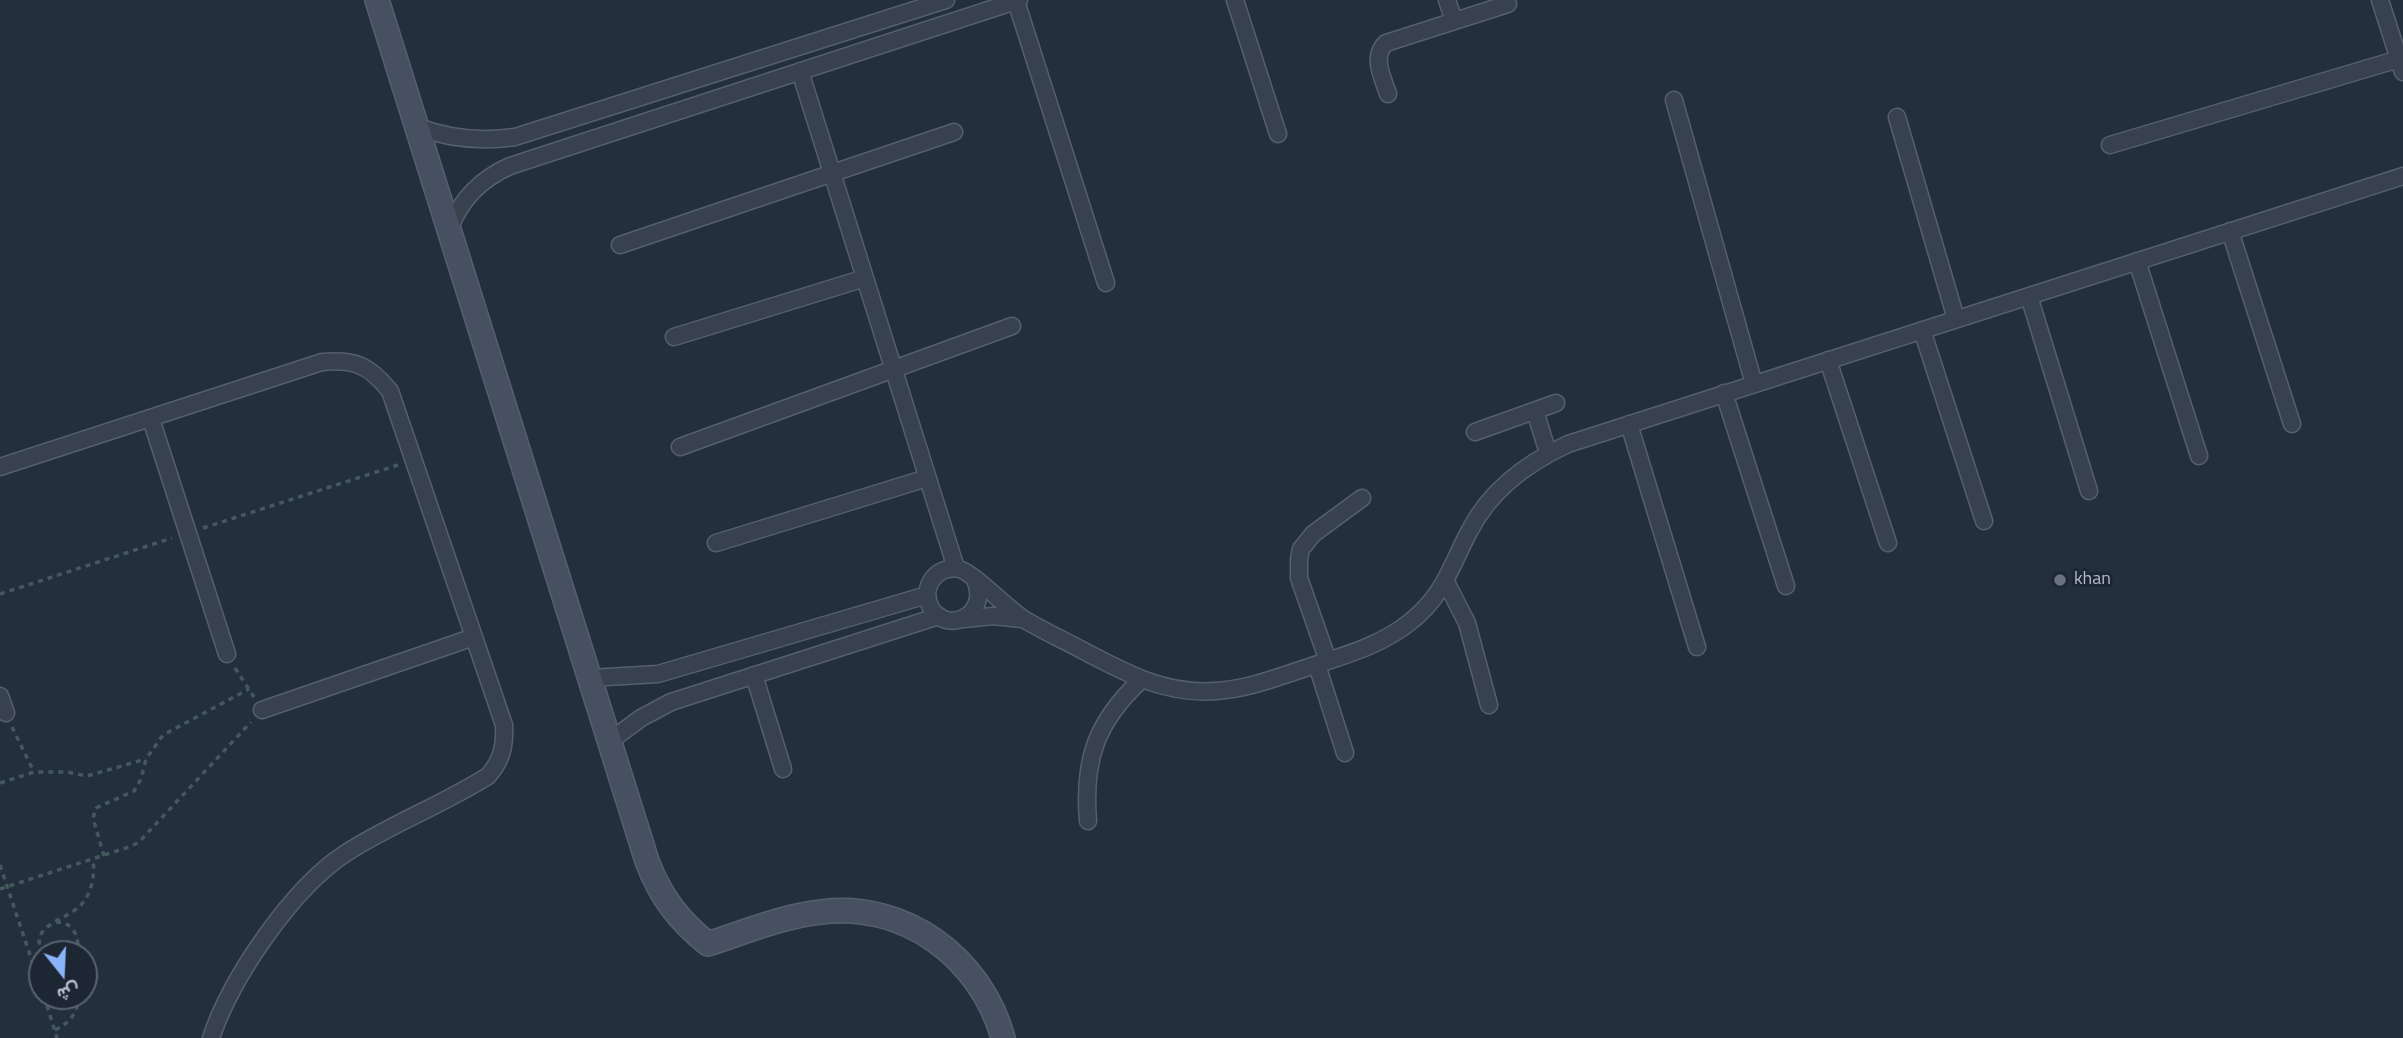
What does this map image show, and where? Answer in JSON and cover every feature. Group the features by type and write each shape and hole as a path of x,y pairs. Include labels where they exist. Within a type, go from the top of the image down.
{"street":[{"path":"377,0 653,878 670,908 708,944 778,921 823,911 868,913 891,918 932,937 966,967 991,1005 1003,1038"},
{"path":"418,127 436,134 466,139 495,140 515,137 946,0"},
{"path":"450,227 473,190 484,180 510,166 1018,0 1106,283"},
{"path":"1235,0 1278,134"},
{"path":"1447,0 1454,21"},
{"path":"2110,145 2401,66 2380,0"},
{"path":"1388,94 1378,60 1382,46 1390,40 1508,4"},
{"path":"881,21 888,42"},
{"path":"800,71 956,568"},
{"path":"1674,100 1754,384"},
{"path":"1897,117 1956,319"},
{"path":"620,245 954,132"},
{"path":"1024,620 993,616 954,620 939,616 933,610 927,595 931,581 935,575 948,569 956,568 970,574 1024,620 1141,680 1176,690 1238,689 1323,663 1376,642 1408,624 1429,604 1446,582 1481,510 1510,479 1548,453 1724,393 2403,176"},
{"path":"2230,231 2292,424"},
{"path":"2137,261 2199,456"},
{"path":"674,337 865,278"},
{"path":"2029,296 2088,491"},
{"path":"680,447 1012,326"},
{"path":"1922,330 1984,521"},
{"path":"0,467 321,362 341,360 359,364 377,375 390,391 504,725 503,753 488,776 346,853 312,879 267,934 234,989 211,1038"},
{"path":"1828,360 1888,543"},
{"path":"1724,393 1786,586"},
{"path":"1475,432 1556,403"},
{"path":"1535,411 1548,453"},
{"path":"151,419 227,654"},
{"path":"1629,424 1697,647"},
{"path":"716,543 928,478"},
{"path":"1345,753 1299,578 1299,558 1301,549 1313,534 1362,498"},
{"path":"962,619 969,615 978,603 980,595 975,580"},
{"path":"1446,582 1467,623 1489,705"},
{"path":"590,678 636,676 679,668 927,595"},
{"path":"610,741 655,709 686,696 939,616"},
{"path":"262,710 474,637"},
{"path":"679,668 686,696"},
{"path":"754,675 783,769"},
{"path":"1088,821 1087,782 1094,743 1114,709 1141,680"},
{"path":"0,696 6,713"}],"path":[{"path":"0,594 414,460"},
{"path":"0,889 104,856 140,841 262,710 227,654"},
{"path":"104,856 93,818 96,808 134,791 141,779 146,758 163,735 249,689"},
{"path":"6,713 34,772"},
{"path":"0,783 34,772 67,772 87,776 146,758"},
{"path":"40,940 41,932 74,912 88,894 94,872 93,859"},
{"path":"0,864 28,949"},
{"path":"54,923 69,925 74,930 77,940"},
{"path":"48,1010 57,1038"},
{"path":"55,1030 65,1025 75,1010"}],"place":[{"name":"khan","path":"2060,580"}]}
